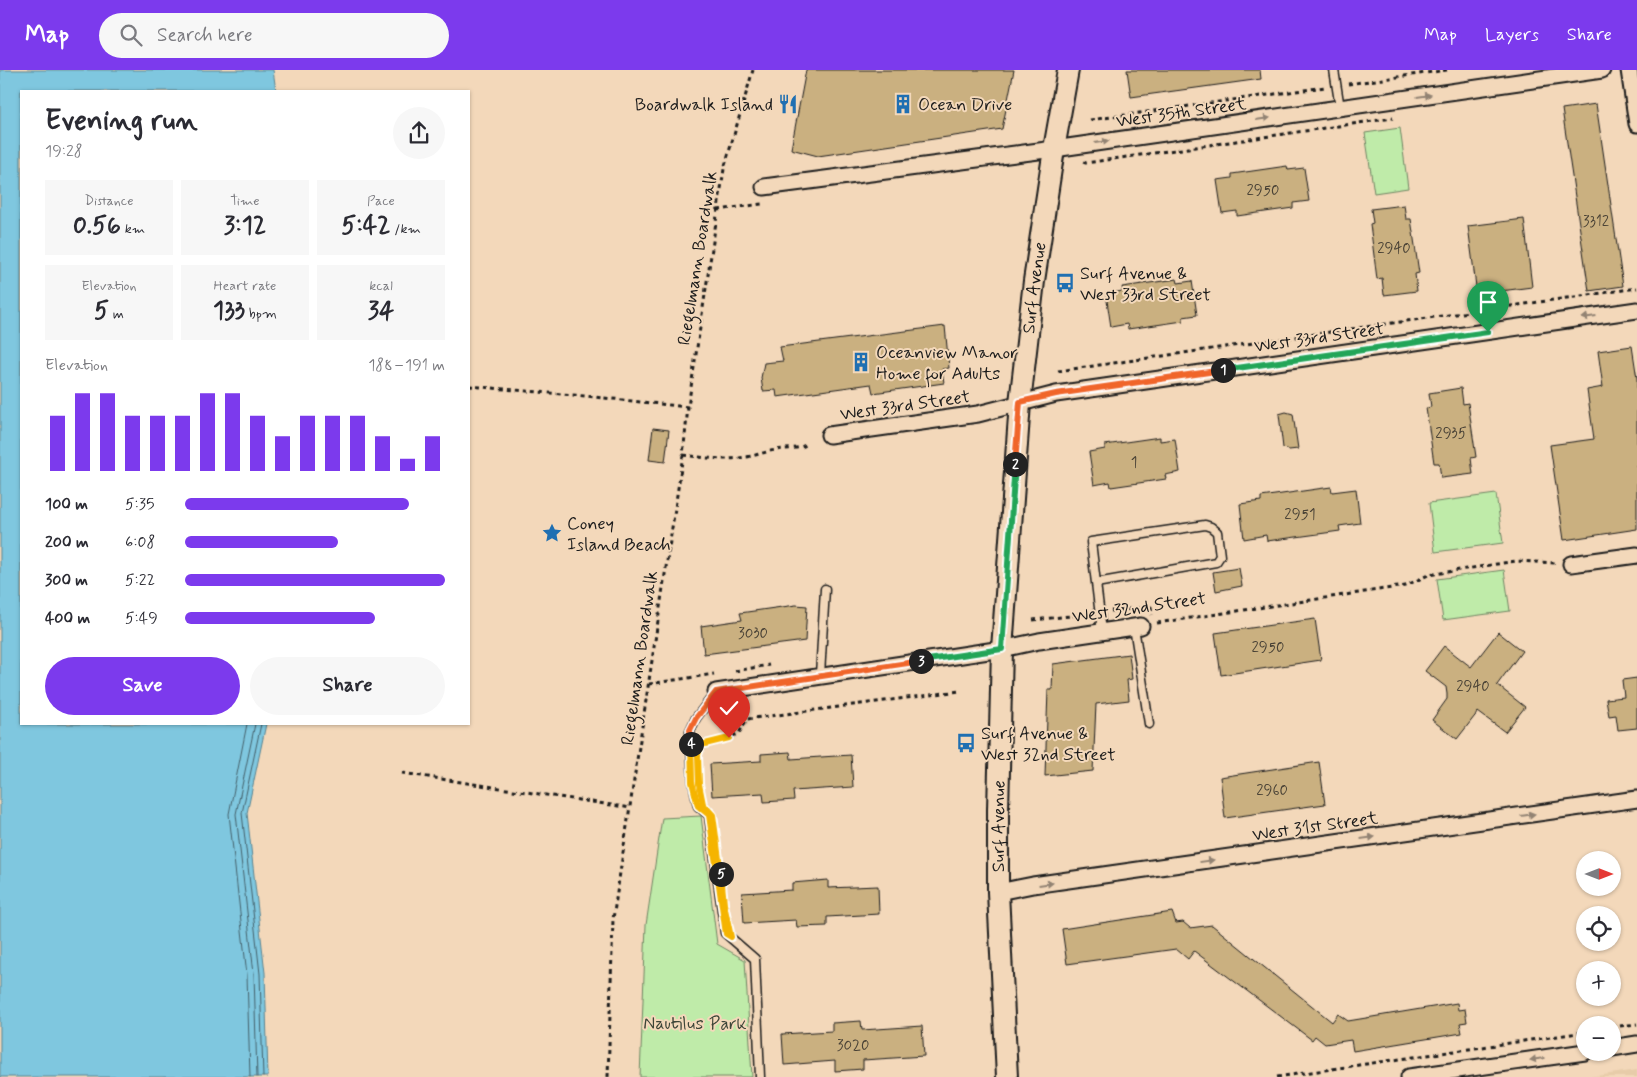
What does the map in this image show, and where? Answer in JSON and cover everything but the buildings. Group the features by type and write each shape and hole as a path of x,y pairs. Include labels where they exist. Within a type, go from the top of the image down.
{"main road":[{"name":"Surf Avenue","path":"1007,1077 998,892 1002,649 1020,402 1034,281 1068,70"}],"street":[{"name":"West 35th Street","path":"764,187 1054,149 1602,70"},
{"path":"1629,70 1637,124"},
{"name":"West 33rd Street","path":"829,435 978,414 1056,394 1637,310"},
{"path":"1565,563 1637,555"},
{"name":"West 32nd Street","path":"716,692 1138,627"},
{"name":"West 31st Street","path":"998,892 1637,799"},
{"path":"1621,1047 1637,1044"},
{"path":"1409,1077 1576,1053"}],"lane":[{"path":"1334,70 1340,108"},
{"path":"1096,583 1216,562 1220,556 1217,532 1205,525 1091,542 1096,583 1102,632"},
{"path":"820,675 825,589"},
{"path":"1138,627 1149,724"},
{"path":"716,692 696,718 690,730 692,782 698,806 709,815 726,934 755,959 760,1077"}],"path":[{"name":"Riegelmann Boardwalk","path":"608,1077 614,919 650,684 683,455 688,407 724,169 753,70"},
{"path":"1090,120 1447,70"},
{"path":"718,210 752,205"},
{"path":"1058,371 1637,288"},
{"path":"470,386 688,407"},
{"path":"683,455 732,459 802,447 807,444"},
{"name":"West 32nd Street","path":"1138,627 1405,586 1428,575 1516,561 1565,563"},
{"path":"650,684 682,679"},
{"path":"700,750 701,745 729,738 738,733 747,719 960,691"},
{"path":"402,773 631,808"},
{"path":"1621,1027 1637,1024"},
{"path":"1277,1077 1576,1033"}],"shaded area":[{"path":"1637,1070 1637,1077 1590,1077"}],"green space":[{"path":"1400,128 1408,188 1374,193 1365,133"},
{"path":"1496,494 1503,543 1435,552 1429,503"},
{"path":"1504,570 1510,611 1443,620 1437,579"},
{"name":"Nautilus Park","path":"701,816 717,944 745,960 752,1077 640,1077 646,925 662,818"}],"water":[{"path":"0,70 273,70 276,90 20,90 20,725 266,725 247,813 265,973 268,1077 0,1077"}],"place":[{"name":"Boardwalk Island","path":"788,104"},
{"name":"Ocean Drive","path":"903,104"},
{"name":"Surf Avenue & West 33rd Street","path":"1065,283"},
{"name":"Oceanview Manor Home for Adults","path":"861,362"},
{"name":"Coney Island Beach","path":"552,533"},
{"name":"Surf Avenue & West 32nd Street","path":"966,743"}],"route":[{"path":"729,738 701,745 698,755 699,784 703,804 713,815 724,904 731,937 726,934 709,815 698,806 692,782 690,730 696,718 716,692 1002,649 1020,402 1056,394 1488,332"}]}
